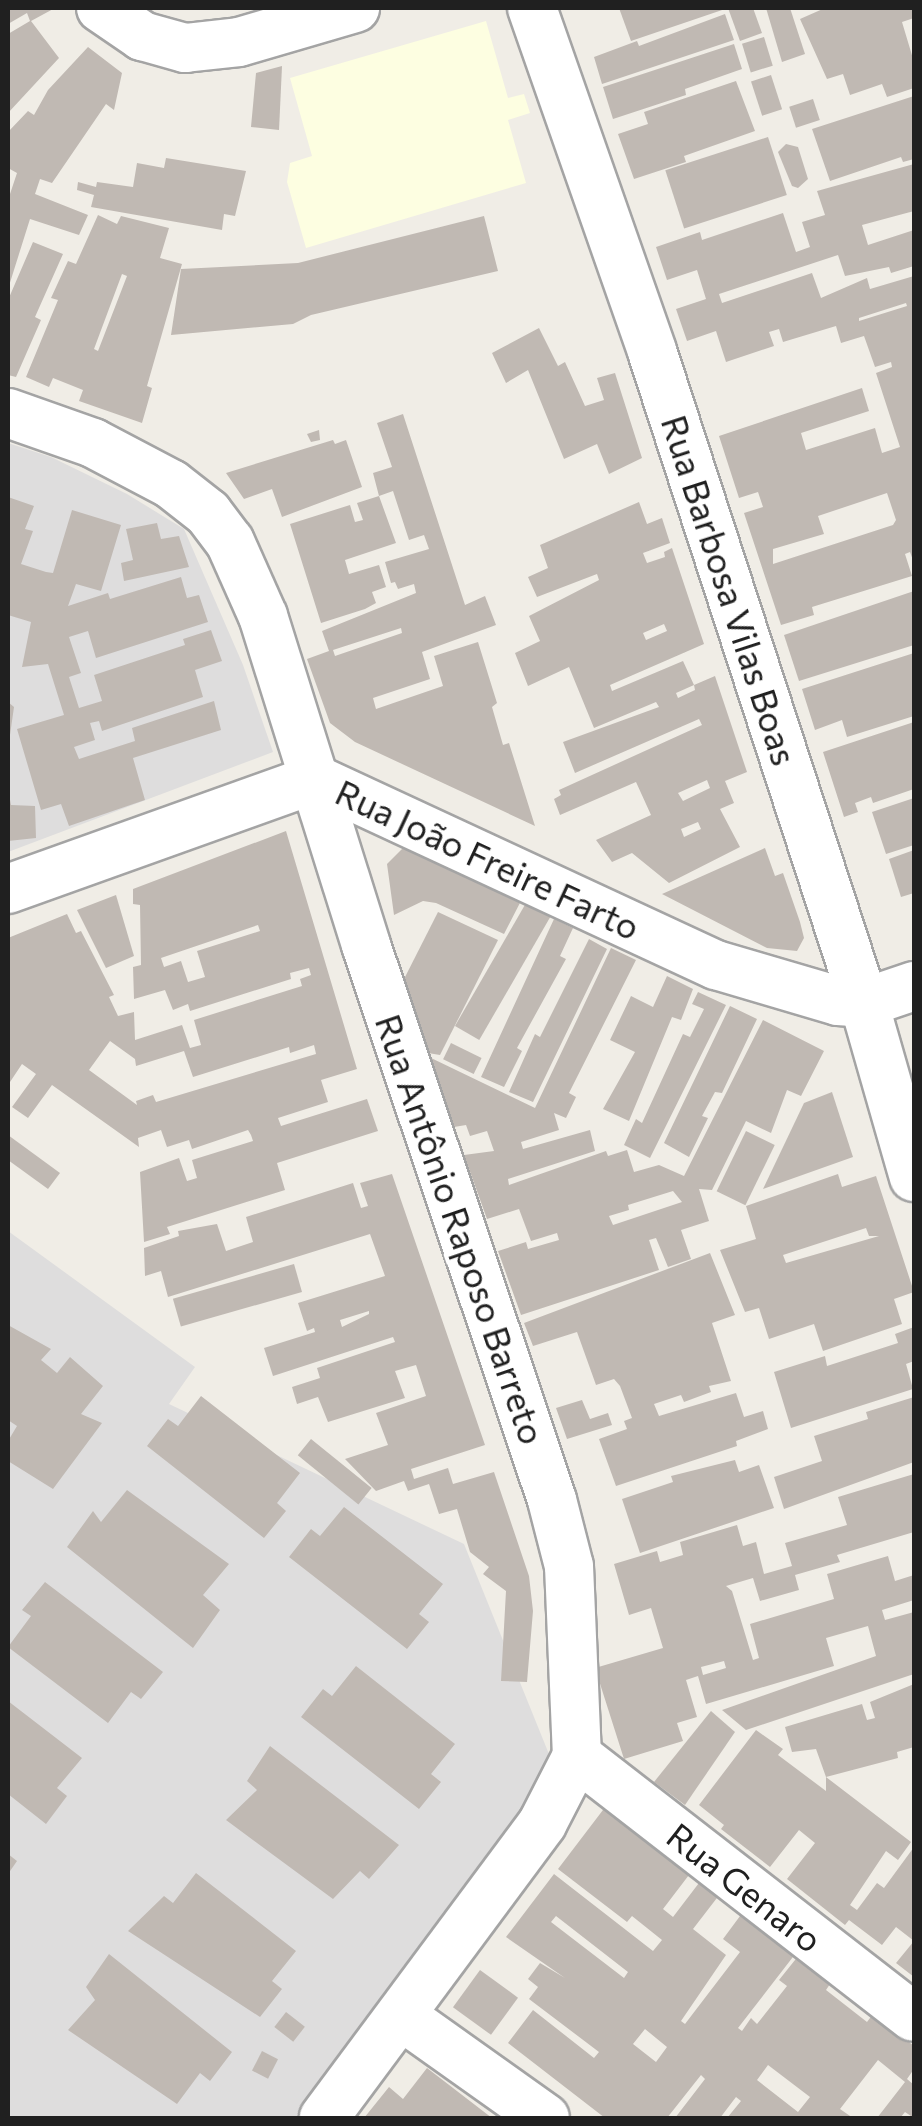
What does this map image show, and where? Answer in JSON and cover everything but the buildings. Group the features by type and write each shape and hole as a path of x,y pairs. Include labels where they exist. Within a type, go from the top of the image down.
{"street":[{"path":"101,8 142,36 185,48 239,42 354,8"},
{"name":"Rua Barbosa Vilas Boas","path":"532,8 652,351 864,1003 914,1177"},
{"name":"Rua Antônio Raposo Barreto","path":"8,413 93,443 171,484 208,513 230,542 263,616 552,1500 569,1566 577,1756 542,1824 403,2017 324,2118"},
{"name":"Rua João Freire Farto","path":"8,889 315,779 716,965 800,993 864,1003 914,986"},
{"name":"Rua Genaro","path":"577,1756 912,2017"},
{"path":"403,2017 545,2118"}],"shaded area":[{"path":"486,21 508,98 524,94 530,113 508,120 526,183 306,248 287,182 290,163 312,156 290,78"},
{"path":"8,443 51,457 127,494 184,529 243,665 273,752 8,852"},
{"path":"8,1231 195,1367 169,1404 464,1544 557,1774 305,2118 8,2118"}]}
